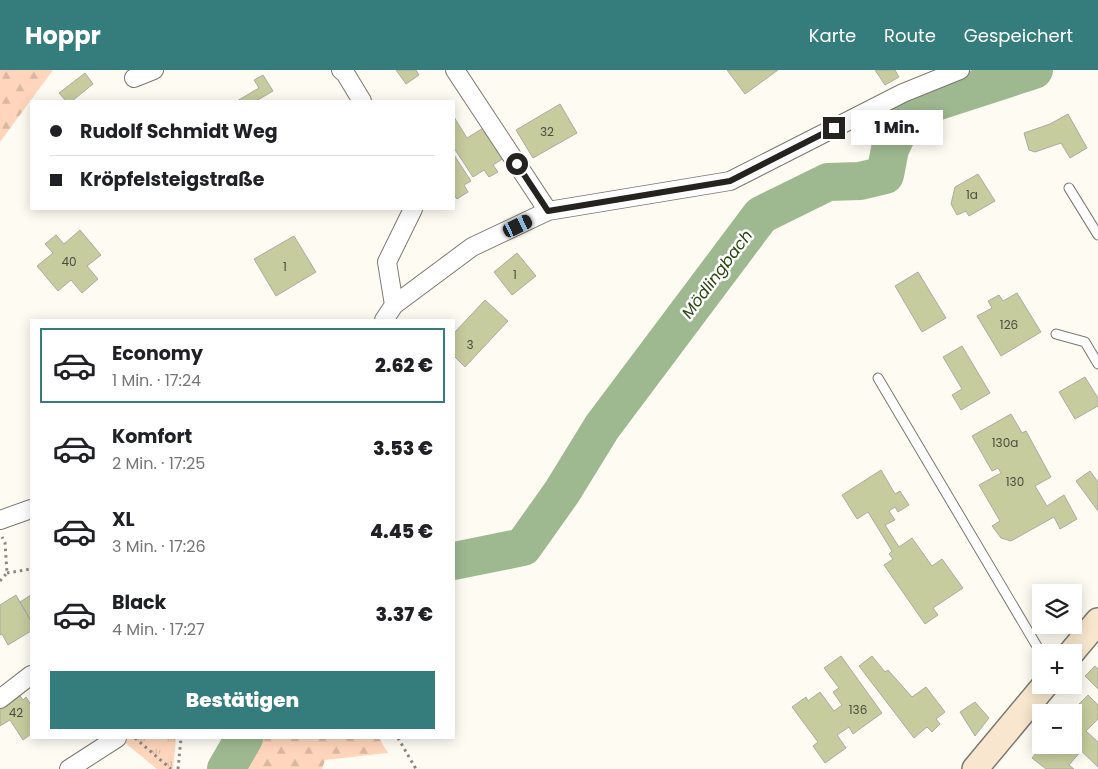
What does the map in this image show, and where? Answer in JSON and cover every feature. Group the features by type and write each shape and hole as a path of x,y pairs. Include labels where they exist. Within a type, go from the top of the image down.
{"main road":[{"path":"1079,644 1098,621"},
{"path":"975,769 1038,694"}],"street":[{"path":"134,78 154,70"},
{"path":"341,70 345,73 361,100"},
{"path":"455,70 548,211"},
{"path":"371,319 394,305 472,247 548,211 730,181 903,93 960,70"},
{"path":"385,319 394,305 387,262 413,210"},
{"path":"0,520 30,509"},
{"path":"0,699 30,676"},
{"path":"69,769 115,739"}],"lane":[{"path":"1069,188 1098,235"},
{"path":"1056,334 1085,342 1098,364"},
{"path":"878,378 1036,644"}],"path":[{"path":"0,531 5,543 7,573"},
{"path":"0,581 7,573 30,569"},
{"path":"136,739 171,769"},
{"path":"178,769 181,739"},
{"path":"399,739 416,769"}],"green space":[{"path":"0,70 53,70 30,100 0,142"},
{"path":"128,739 176,739 173,769 157,769 124,742"},
{"path":"257,739 380,739 388,753 325,760 322,769 239,769"}],"building":[{"path":"396,70 416,70 419,75 406,84"},
{"path":"727,70 778,70 745,94"},
{"path":"875,70 895,70 899,77 885,85"},
{"path":"85,73 93,84 73,100 65,100 59,93"},
{"path":"263,75 273,91 258,100 239,100 259,88 254,80"},
{"path":"560,104 577,133 533,158 516,130"},
{"path":"1068,114 1087,148 1070,158 1061,143 1035,152 1029,150 1024,133 1050,124"},
{"path":"455,119 467,138 485,127 504,158 493,165 498,172 489,177 484,170 473,177 455,150"},
{"path":"455,157 471,181 464,185 468,192 457,199 455,196"},
{"path":"978,174 995,201 969,216 966,211 957,215 951,204 955,187"},
{"path":"80,230 101,255 87,266 98,279 82,293 71,280 58,291 37,266 53,253 45,244 56,235 64,244"},
{"path":"294,236 316,272 276,296 254,259"},
{"path":"517,253 536,276 512,295 494,272"},
{"path":"918,272 946,318 922,332 895,286"},
{"path":"1017,293 1041,332 1001,356 977,316 992,308 988,301 999,295 1003,301"},
{"path":"485,300 508,321 465,367 455,357 455,332"},
{"path":"962,346 990,393 961,410 952,395 962,389 943,357"},
{"path":"1085,377 1098,398 1098,406 1075,419 1059,392"},
{"path":"1011,414 1022,433 1026,431 1051,477 1035,486 1047,506 1064,495 1077,519 1060,529 1054,517 1011,541 1001,538 992,526 1000,521 979,485 1001,473 998,468 992,471 972,436"},
{"path":"881,470 895,494 900,491 909,505 898,512 895,507 889,511 895,520 885,525 899,547 912,538 932,566 942,559 963,588 933,608 938,615 925,624 884,565 893,559 889,554 892,551 868,512 857,519 842,495"},
{"path":"1090,471 1098,482 1098,511 1076,481"},
{"path":"16,595 30,619 30,632 8,645 2,634 0,635 0,605"},
{"path":"30,596 30,619 20,602"},
{"path":"841,656 882,713 853,734 849,727 837,735 846,748 825,763 813,746 818,742 792,707 806,697 808,701 820,692 834,711 842,705 833,692 839,688 824,668"},
{"path":"872,656 885,672 888,670 912,697 926,687 945,712 936,719 940,724 932,732 927,727 914,738 859,666"},
{"path":"1095,666 1098,669 1098,689 1085,676"},
{"path":"18,693 23,700 26,697 30,703 30,735 23,740 10,720 0,726 0,704"},
{"path":"1088,695 1098,705 1098,719 1086,731 1098,742 1098,767 1082,752 1082,704 1079,704"},
{"path":"975,702 989,718 975,736 960,712"},
{"path":"1035,754 1078,754 1069,765 1074,769 1046,769 1032,758"}],"waterway":[{"name":"Mödlingbach","path":"455,561 523,547 562,492 602,427 761,215 828,182 860,181 885,175 890,149 908,111 1034,70"},
{"name":"Mödlingbach","path":"226,769 243,739"}],"route":[{"path":"517,164 548,211 730,181 834,128"}]}
